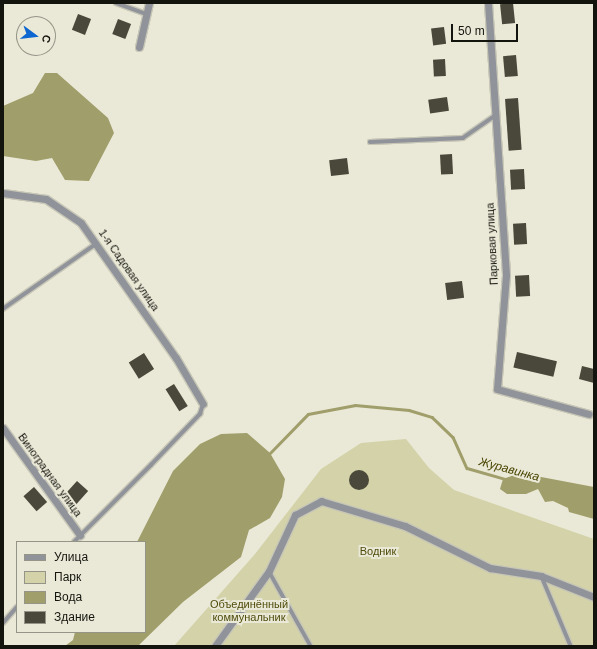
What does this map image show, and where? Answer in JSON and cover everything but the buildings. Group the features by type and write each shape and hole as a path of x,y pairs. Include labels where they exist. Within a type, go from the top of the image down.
{"street":[{"path":"139,47 149,3"},
{"name":"Парковая улица","path":"488,3 506,275 497,389 589,414"},
{"name":"1-я Садовая улица","path":"3,193 46,199 81,223 176,358 203,404"},
{"name":"Виноградная улица","path":"3,428 80,535"},
{"path":"215,646 269,571 295,515 321,500 405,526 490,568 541,576 594,597"}],"lane":[{"path":"116,3 147,14"},
{"path":"370,142 464,138 496,116"},
{"path":"3,309 96,244"},
{"path":"75,541 200,414 203,404"},
{"path":"269,571 311,646"},
{"path":"541,576 570,646"},
{"path":"3,623 16,608"}],"green space":[{"name":"Водник","path":"406,439 429,468 454,490 594,539 594,646 174,646 255,554 321,469 361,443"}],"water":[{"path":"45,73 57,73 108,118 114,133 89,181 65,180 52,158 36,161 3,156 3,106 33,93"},
{"path":"247,433 270,453 285,479 282,497 270,518 249,530 241,557 183,602 138,646 65,646 73,640 75,633 146,633 146,541 138,541 173,471 200,444 221,434"},
{"path":"520,473 594,487 594,519 569,512 568,508 553,501 545,502 538,489 526,494 507,494 500,489 503,479"}],"waterway":[{"name":"Журавинка","path":"270,453 308,414 355,405 409,410 432,417 453,437 467,468 505,479"}],"park label":[{"name":"Объединённый коммунальник","path":"249,611"}]}
